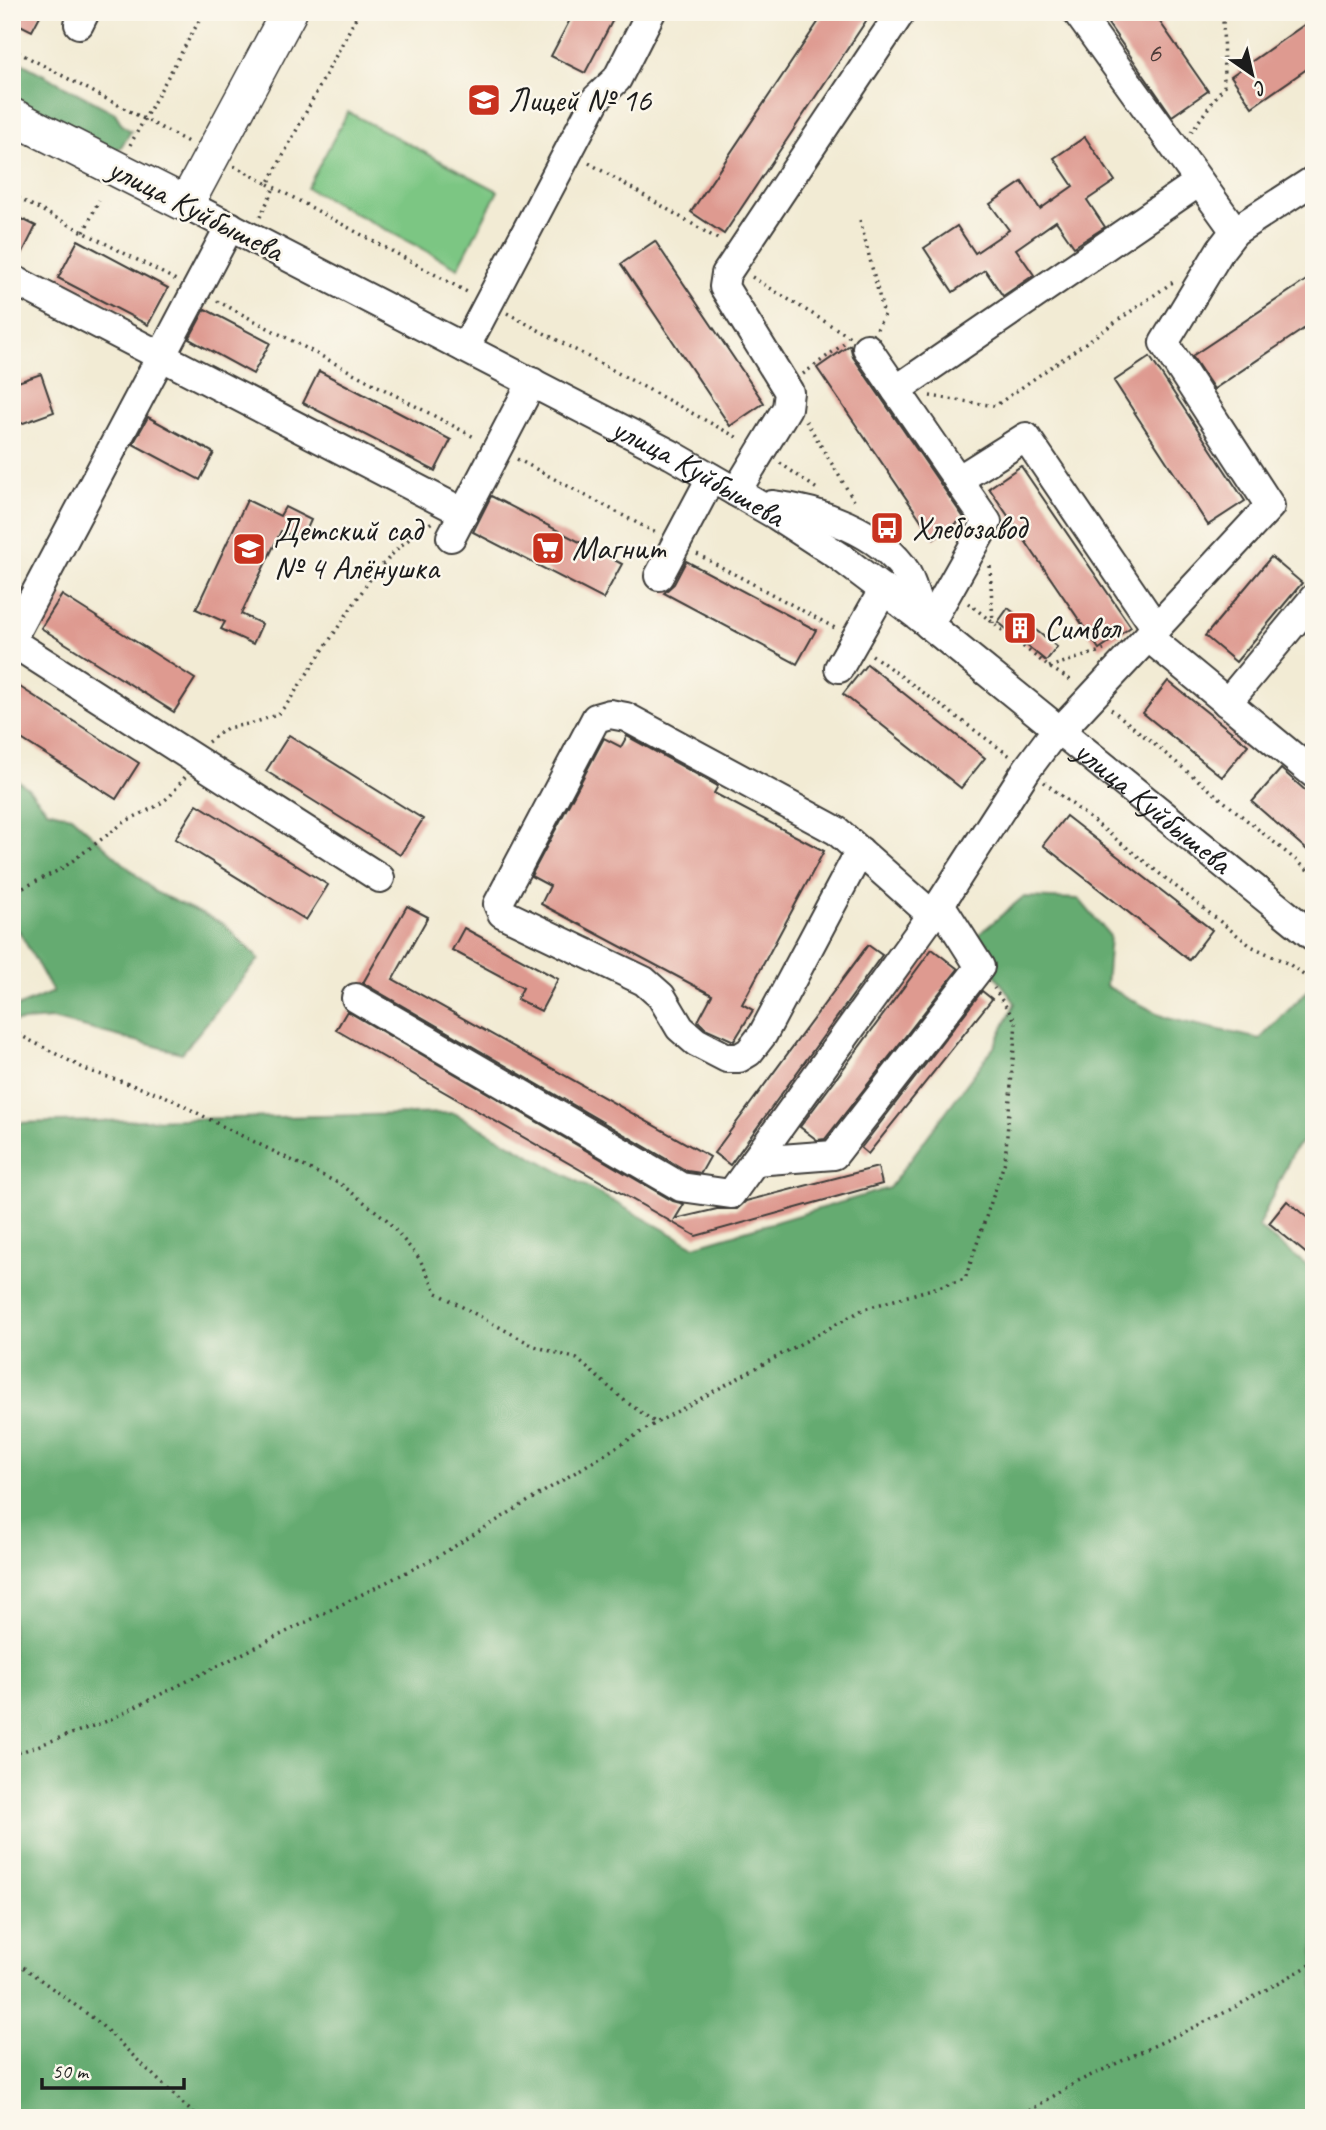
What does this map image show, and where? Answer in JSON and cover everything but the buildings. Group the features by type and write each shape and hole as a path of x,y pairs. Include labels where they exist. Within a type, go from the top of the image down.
{"main road":[{"path":"186,204 289,12"},
{"name":"улица Куйбышева","path":"12,116 186,204"}],"street":[{"path":"465,348 596,99 617,79 651,12"},
{"path":"901,12 726,274 724,287 787,389 787,408 746,498 794,508 847,526 875,540 904,569 925,622"},
{"path":"1077,12 1235,232"},
{"path":"356,998 681,1187 731,1194 936,910 1027,769 1059,730 1270,506 1164,343 1220,248 1235,232 1314,180"},
{"path":"896,390 1199,182"},
{"name":"улица Куйбышева","path":"186,204 243,224 465,348 711,478 839,556 884,589 1314,937"},
{"path":"243,224 162,356 12,640 380,878"},
{"path":"12,279 162,356 457,519 532,382"},
{"path":"867,348 987,522 925,622"},
{"path":"958,480 1026,437 1152,633 1227,703 1314,774"},
{"path":"659,576 711,478"},
{"path":"839,668 884,589"},
{"path":"1227,703 1314,598"},
{"path":"755,1161 834,1155 980,967 936,910 837,831 626,717 610,714 596,718 498,904 502,913 644,981 661,996 680,1028 696,1042 727,1058 739,1058 749,1052 763,1034 860,851"}],"path":[{"path":"129,146 204,12"},
{"path":"1177,151 1224,86 1223,12"},
{"path":"568,151 720,241 732,265 852,338 787,389 860,512"},
{"path":"243,224 274,188"},
{"path":"84,232 99,200"},
{"path":"860,220 884,315 867,348"},
{"path":"896,390 995,406 1175,280"},
{"path":"12,896 62,868 126,821 157,806 170,796 208,741 227,728 276,715 287,704 373,575 399,547 434,520 457,519"},
{"path":"987,522 993,623"},
{"path":"1049,667 1111,648"},
{"path":"12,1755 107,1721 437,1557 656,1423 864,1309 965,1279 1005,1161 1016,1022 980,967"},
{"path":"12,1031 88,1070 166,1096 224,1128 342,1185 386,1219 419,1258 437,1293 534,1346 577,1359 625,1401 656,1423"},
{"path":"12,1959 97,2021 198,2118"},
{"path":"1017,2118 1077,2082 1226,2012 1314,1963"}],"green space":[{"path":"12,58 115,113 123,126 131,131 121,147 114,151 12,100"},
{"path":"348,112 498,191 458,268 307,188"},
{"path":"12,777 27,787 47,810 71,816 155,892 224,924 259,959 182,1053 52,1019 12,1022 12,1006 17,1007 53,992 19,931 12,934"},
{"path":"1023,897 1079,899 1110,936 1106,986 1166,1018 1260,1039 1314,984 1314,1129 1294,1150 1258,1227 1314,1271 1314,2118 12,2118 12,1123 454,1113 694,1246 889,1188 994,1047 1015,1003 971,941"}],"place":[{"name":"Лицей № 16","path":"484,100"},
{"name":"Хлебозавод","path":"887,528"},
{"name":"Магнит","path":"548,548"},
{"name":"Детский сад № 4 Алёнушка","path":"249,549"},
{"name":"Символ","path":"1020,628"}]}
